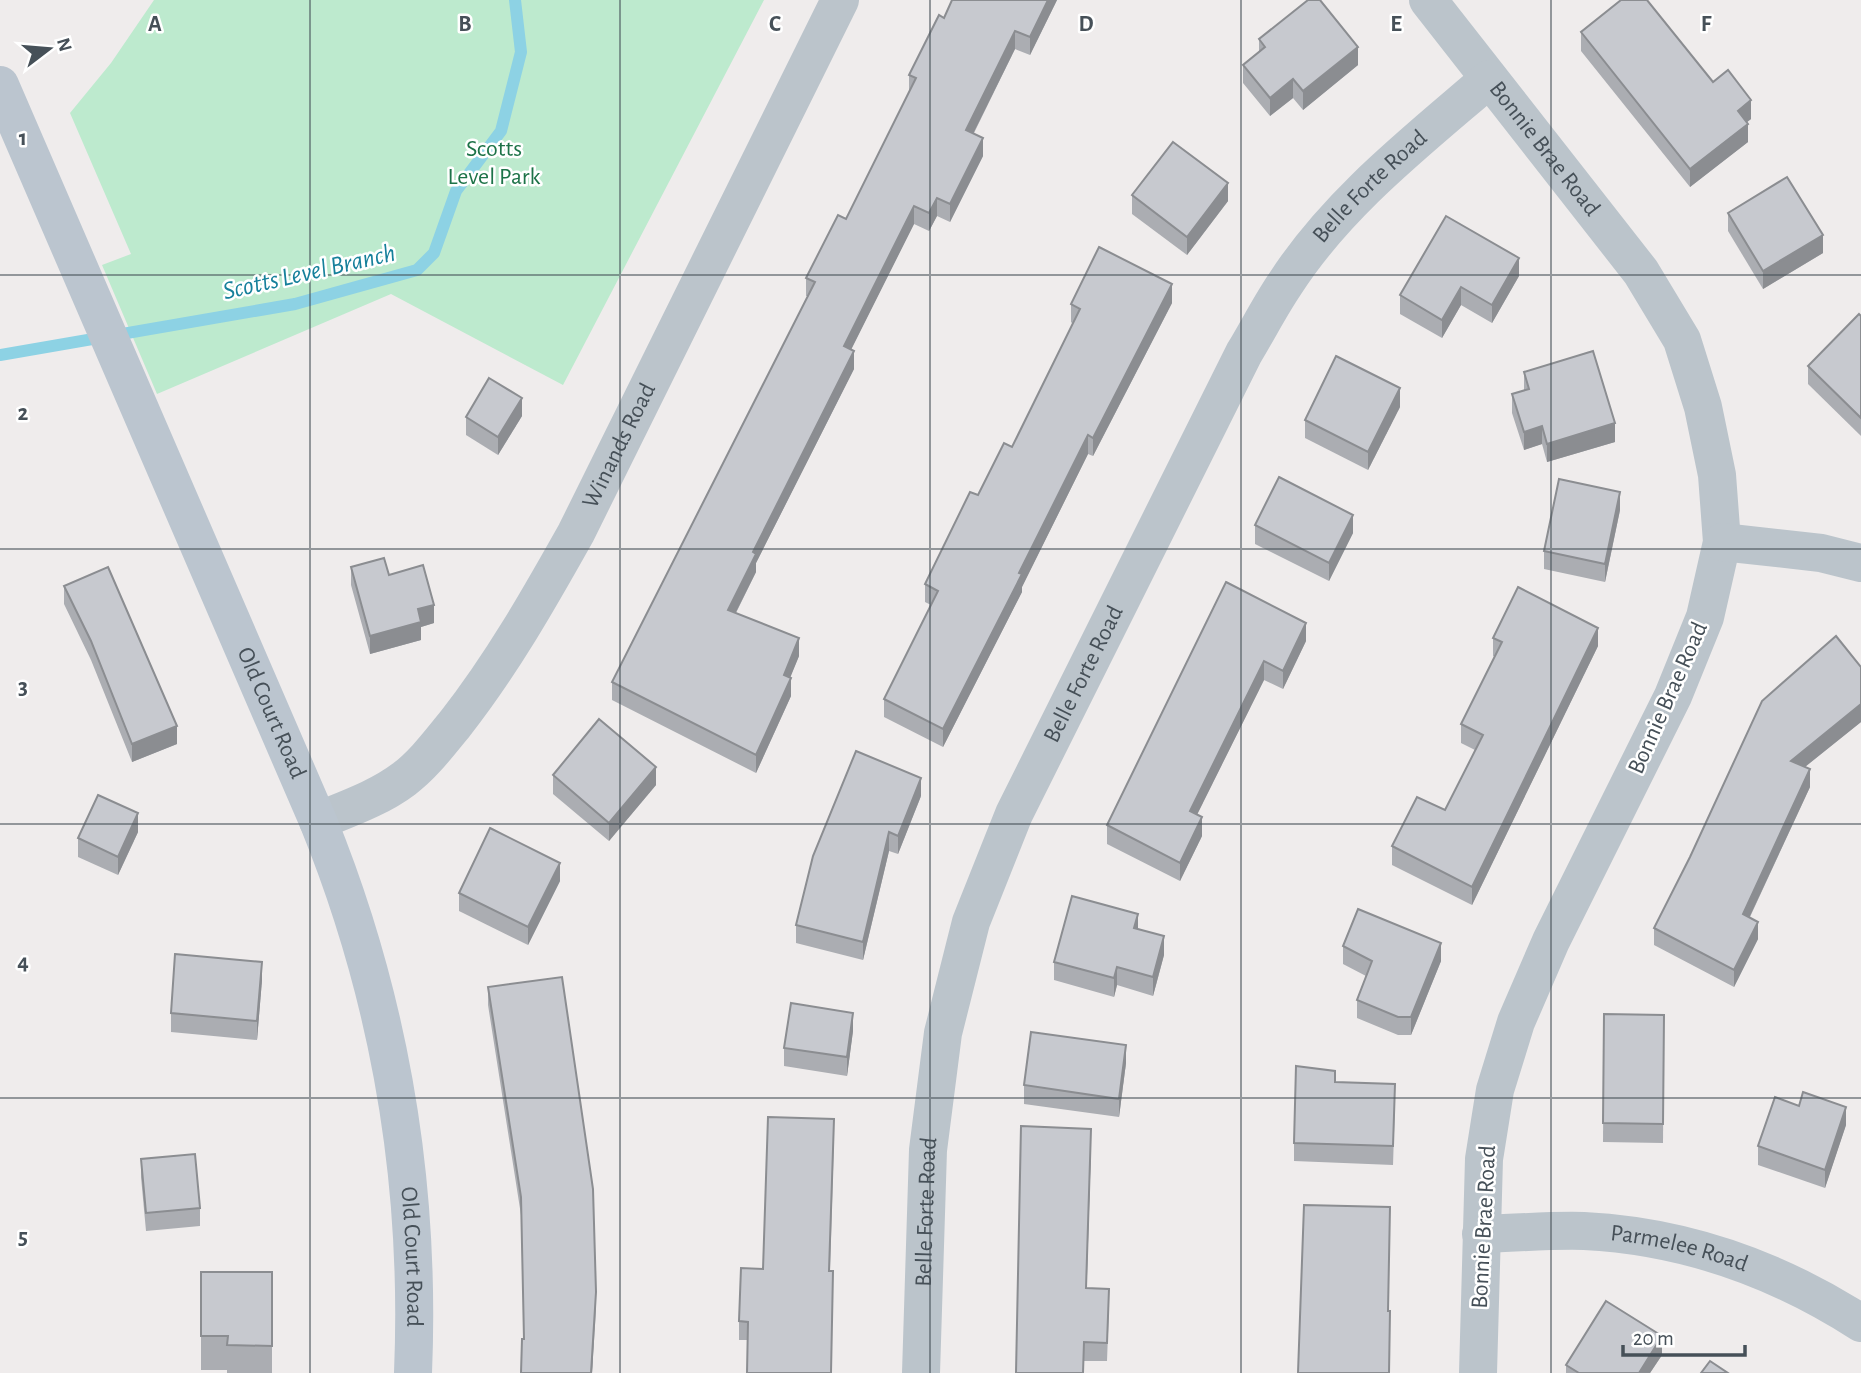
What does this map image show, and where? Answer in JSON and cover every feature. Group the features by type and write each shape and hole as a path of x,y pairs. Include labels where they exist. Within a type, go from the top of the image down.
{"main road":[{"name":"Old Court Road","path":"0,85 318,821 363,944 396,1078 413,1231 416,1302 414,1373"}],"street":[{"name":"Winands Road","path":"318,821 361,804 405,779 439,744 475,699 529,615 576,533 840,0"},
{"name":"Bonnie Brae Road","path":"1428,0 1641,272 1682,340 1703,407 1717,475 1722,542 1705,617 1673,696 1551,941 1516,1022 1493,1104 1484,1159 1478,1373"},
{"name":"Belle Forte Road","path":"921,1373 928,1150 943,1033 971,922 1014,814 1244,354 1286,282 1337,218 1398,157 1489,79"},
{"path":"1722,542 1821,554 1861,563"},
{"name":"Parmelee Road","path":"1481,1234 1582,1231 1643,1237 1701,1250 1761,1269 1813,1292 1861,1323"}],"green space":[{"name":"Scotts Level Park","path":"154,0 764,0 563,385 391,294 157,394 102,265 131,254 70,113 111,63"}],"building":[{"path":"952,0 1048,0 1030,37 1015,31 966,130 983,138 950,204 937,198 929,213 914,206 844,346 854,351 753,552 756,554 728,610 799,638 784,675 791,678 756,755 612,682 815,282 806,278 838,215 846,219 916,78 909,75 939,15 944,18"},
{"path":"1308,0 1320,0 1358,47 1303,91 1293,79 1270,98 1243,65 1265,47 1259,39"},
{"path":"1621,0 1647,0 1713,82 1728,70 1751,100 1738,111 1748,124 1690,169 1581,32"},
{"path":"1173,142 1228,183 1187,237 1132,195"},
{"path":"1787,177 1823,235 1763,271 1728,213"},
{"path":"1446,216 1519,258 1492,305 1461,287 1442,320 1400,295"},
{"path":"1099,247 1172,284 1093,438 1088,435 1019,573 1022,574 943,729 884,699 938,591 925,584 970,492 978,495 1004,443 1012,447 1080,309 1071,304"},
{"path":"1859,314 1861,316 1861,418 1808,366"},
{"path":"1593,351 1615,423 1547,444 1542,426 1524,432 1512,394 1529,389 1524,372"},
{"path":"1336,356 1400,388 1368,452 1305,420"},
{"path":"489,378 522,398 498,437 466,417"},
{"path":"1279,477 1353,515 1329,563 1255,525"},
{"path":"1559,479 1620,492 1605,564 1544,551"},
{"path":"384,558 389,575 423,565 434,605 418,609 421,622 370,636 351,567"},
{"path":"108,567 177,726 132,744 91,641 64,586"},
{"path":"1226,582 1306,623 1283,671 1264,661 1190,811 1202,817 1180,863 1107,825"},
{"path":"1518,587 1598,628 1472,887 1392,846 1417,797 1445,810 1483,735 1461,724 1502,642 1493,638"},
{"path":"1836,636 1861,667 1861,704 1791,761 1810,769 1743,914 1758,922 1734,970 1654,928 1762,701"},
{"path":"599,719 656,767 609,823 553,775"},
{"path":"856,751 921,778 898,836 889,832 863,942 796,925 813,856"},
{"path":"98,795 138,813 118,857 78,838"},
{"path":"490,828 560,863 528,927 459,893"},
{"path":"1072,896 1138,914 1134,928 1164,936 1153,977 1117,967 1114,978 1054,962"},
{"path":"1358,909 1441,943 1411,1017 1398,1017 1357,1000 1372,961 1343,946"},
{"path":"175,954 262,962 257,1021 171,1013"},
{"path":"562,977 593,1189 596,1292 591,1373 521,1373 524,1339 521,1197 488,987"},
{"path":"791,1003 853,1013 847,1057 784,1048"},
{"path":"1604,1014 1664,1015 1663,1124 1603,1123"},
{"path":"1031,1032 1126,1045 1119,1099 1024,1085"},
{"path":"1296,1066 1335,1071 1335,1082 1395,1084 1393,1146 1294,1143"},
{"path":"1803,1092 1846,1107 1825,1170 1758,1146 1775,1097 1799,1106"},
{"path":"768,1117 834,1119 829,1271 833,1271 831,1373 747,1373 748,1322 739,1321 741,1268 763,1269"},
{"path":"1021,1126 1091,1129 1086,1288 1109,1289 1107,1343 1084,1342 1083,1373 1016,1373"},
{"path":"195,1154 200,1208 146,1213 141,1159"},
{"path":"1304,1205 1390,1207 1389,1373 1298,1373"},
{"path":"201,1272 272,1272 272,1346 227,1345 228,1336 201,1336"},
{"path":"1606,1301 1662,1336 1639,1373 1579,1373 1566,1365"},
{"path":"1710,1361 1728,1373 1701,1373"}],"waterway":[{"name":"Scotts Level Branch","path":"0,355 295,304 417,270 434,253 456,191 501,131 521,52 515,0"}]}
